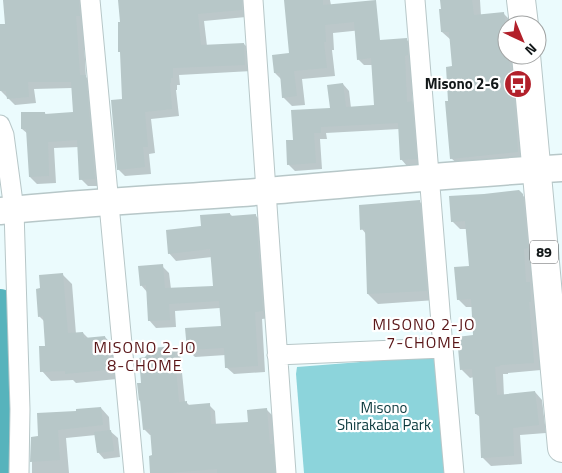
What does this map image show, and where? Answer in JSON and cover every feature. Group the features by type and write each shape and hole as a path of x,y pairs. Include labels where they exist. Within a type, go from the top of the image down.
{"main road":[{"path":"521,0 523,15"},
{"name":"89","path":"528,65 549,168 562,448"}],"street":[{"path":"90,0 134,473"},
{"path":"253,0 286,473"},
{"path":"415,0 454,473"},
{"path":"0,125 4,136 20,409 19,473"},
{"path":"7,210 549,168"},
{"path":"277,355 443,348"}],"green space":[{"name":"Misono Shirakaba Park","path":"437,356 449,473 304,473 297,367"}],"building":[{"path":"3,0 79,0 80,16 76,16 80,75 86,75 95,179 79,180 77,140 48,142 49,176 29,177 26,129 21,129 21,112 45,112 45,114 73,112 71,82 28,82 29,97 7,99 6,91 0,91 0,24 5,24"},
{"path":"118,0 242,0 242,10 198,14 201,45 244,43 245,65 173,68 173,78 171,78 170,83 172,109 145,112 148,147 143,147 145,167 117,170 111,100 122,99 120,52 118,52 118,22 120,22"},
{"path":"284,0 323,0 323,5 376,0 380,40 407,38 408,55 405,56 407,102 412,101 417,159 400,160 398,123 321,127 321,133 314,133 316,163 287,165 286,140 293,140 291,110 330,108 327,85 343,83 346,107 374,105 371,58 357,60 354,22 325,25 326,42 324,42 327,68 294,71 297,96 282,98 280,73 274,73 272,55 289,53"},
{"path":"440,0 472,0 474,15 504,12 504,15 497,15 497,65 510,65 512,91 514,91 518,152 450,159 445,101 448,101 446,67 452,66 449,32 441,32 439,9 441,9"},
{"path":"519,190 523,194 528,248 524,249 526,282 530,282 531,302 529,302 534,363 495,367 497,395 535,391 539,425 513,428 514,456 481,458 479,414 475,414 472,369 460,370 457,337 473,335 471,299 457,300 454,267 469,266 465,221 451,222 449,196"},
{"path":"420,200 427,291 367,294 365,229 360,230 359,205"},
{"path":"230,213 230,216 256,214 263,311 255,312 258,366 225,368 224,348 187,350 185,328 221,326 219,301 169,304 170,320 148,321 146,285 140,286 138,266 163,264 165,288 213,286 210,249 168,254 166,230 201,226 200,215"},
{"path":"63,273 68,333 83,332 84,338 105,336 109,370 65,374 65,371 40,372 39,346 45,346 43,316 38,317 36,289 40,288 39,275"},
{"path":"174,346 179,402 187,401 187,405 210,403 211,424 248,422 247,410 267,408 270,444 273,444 275,473 217,473 217,469 150,473 149,456 152,455 150,429 143,430 137,383 141,383 139,358 145,357 152,348"},
{"path":"101,407 103,425 58,430 60,460 30,462 31,437 38,436 37,413 76,411 76,409"},
{"path":"111,430 114,451 97,453 94,432"}],"waterway":[{"path":"0,304 3,473"}],"place":[{"name":"Misono 2-6","path":"518,84"}],"district":[{"name":"MISONO 2-JO 7-CHOME","path":"424,333"},
{"name":"MISONO 2-JO 8-CHOME","path":"145,356"}]}
